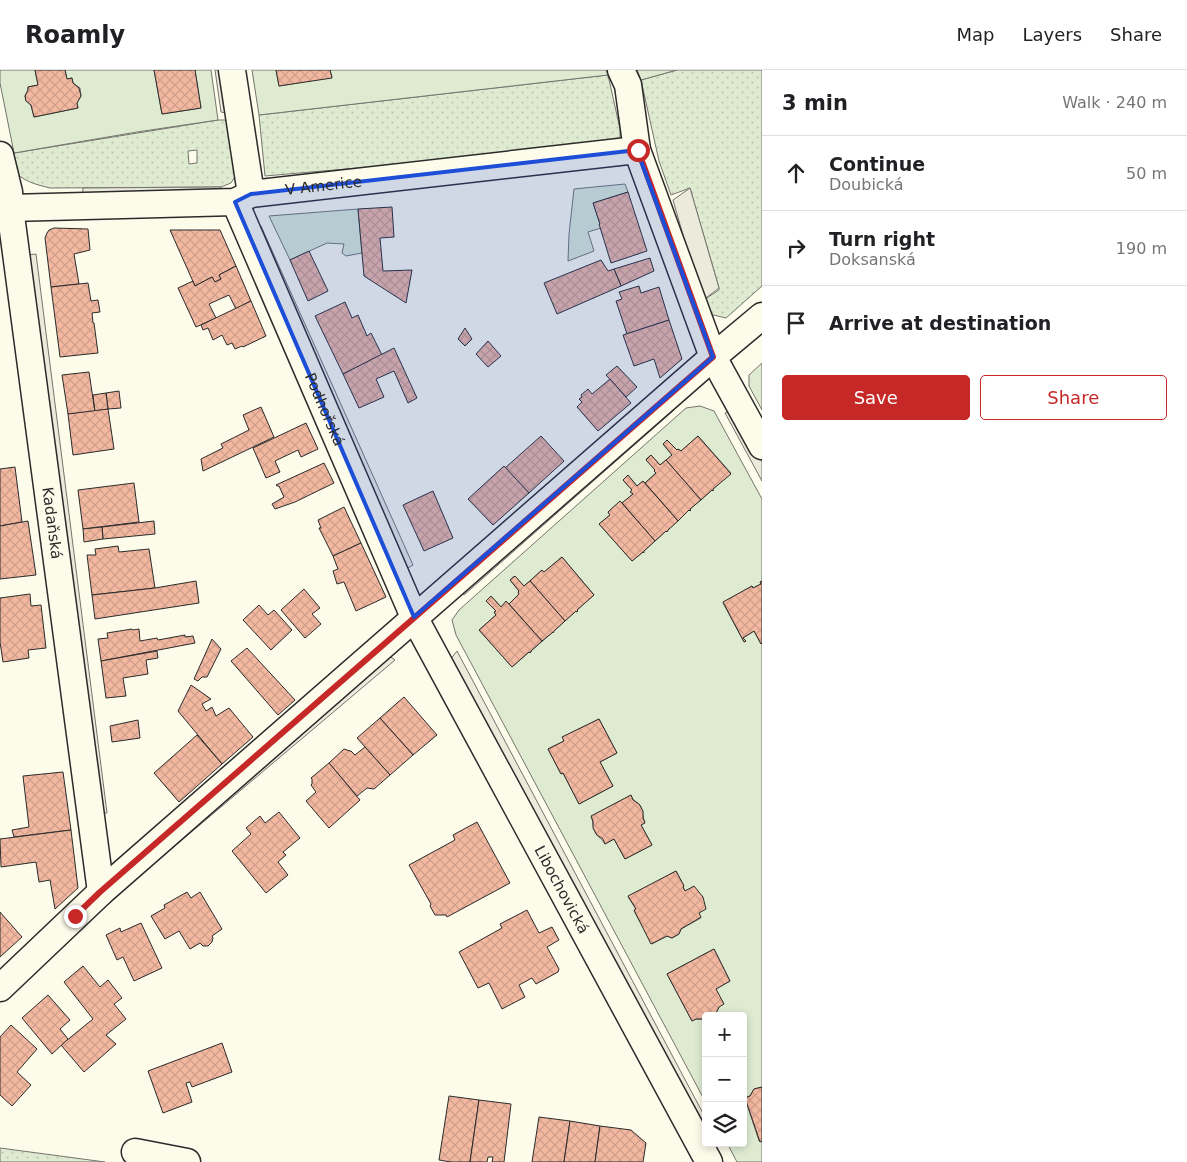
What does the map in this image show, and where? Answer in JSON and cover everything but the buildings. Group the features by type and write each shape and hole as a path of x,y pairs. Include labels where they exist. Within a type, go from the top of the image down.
{"street":[{"name":"Podhořská","path":"232,70 243,198 414,617"},
{"path":"621,70 628,85 638,150 713,357 762,446"},
{"name":"V Americe","path":"10,208 243,198 638,150"},
{"name":"Kadaňská","path":"0,156 9,192 100,892"},
{"path":"0,988 100,892 762,316"},
{"name":"Libochovická","path":"414,617 708,1162"},
{"path":"135,1152 187,1162"}],"highlighted area":[{"path":"637,150 713,357 414,617 235,202 251,194"}],"green space":[{"path":"0,70 35,70 38,85 28,87 25,96 26,101 31,105 34,117 78,108 77,103 81,96 80,88 73,83 72,78 67,79 65,70 154,70 162,114 201,108 195,70 211,70 218,120 14,153 0,83"},
{"path":"252,70 276,70 279,86 332,77 330,70 606,70 608,75 259,115"},
{"path":"637,70 677,70 641,80"},
{"path":"677,70 762,70 762,286 726,318 705,313 702,301 719,290 719,288 690,188 671,195 659,161 641,80"},
{"path":"608,75 620,129 620,138 612,146 265,176 259,115"},
{"path":"227,120 236,175 231,183 221,187 50,188 20,177 14,169 14,153","holes":["197,150 197,163 189,164 188,151"]},
{"path":"625,184 628,192 593,203 601,228 588,232 594,251 568,261 574,189"},
{"path":"358,209 362,253 346,256 342,253 344,244 327,243 290,260 269,216"},
{"path":"762,363 762,410 749,386 749,375"},
{"path":"700,406 714,411 762,499 761,584 753,588 752,586 723,603 744,642 746,641 743,638 754,631 762,643 762,1087 754,1089 750,1096 747,1097 747,1012 716,1012 719,1007 716,989 730,981 714,949 667,974 692,1021 702,1019 702,1096 456,635 452,620 459,610 686,408","holes":["698,436 731,473 644,553 632,561 599,524 610,515 608,512 633,494 632,490 623,480 628,476 637,486 643,481 645,483 656,473 646,459 651,455 660,465 672,455 663,444 667,440 677,450 681,451","562,557 594,595 512,667 479,630 496,615 494,613 496,611 487,601 492,597 501,607 506,602 509,604 519,594 519,591 510,580 514,576 524,586 542,570 544,572","599,719 617,753 600,762 613,786 579,804 548,749 564,741 563,737","631,795 641,807 645,822 641,825 652,845 625,859 614,839 605,844 597,835 591,817","676,871 701,918 681,929 679,934 672,938 667,936 652,944 634,911 636,909 628,897"]},
{"path":"747,1104 759,1141 762,1141 762,1162 737,1162 729,1147 747,1147"},
{"path":"0,1148 105,1162 0,1162"}],"shaded area":[{"path":"215,70 227,70 234,115 221,112"},
{"path":"221,187 218,199 82,201 83,188"},
{"path":"690,188 719,288 702,301 673,200"},
{"path":"261,226 413,565 404,570 251,228"},
{"path":"36,254 107,813 97,813 21,256"},
{"path":"668,402 674,410 464,595 459,586"},
{"path":"733,410 762,462 762,481 725,413"},
{"path":"457,651 702,1111 702,1139 450,660"},
{"path":"384,652 395,660 157,861 151,854"}],"route":[{"path":"75,916 100,892 713,357 638,150"}]}
